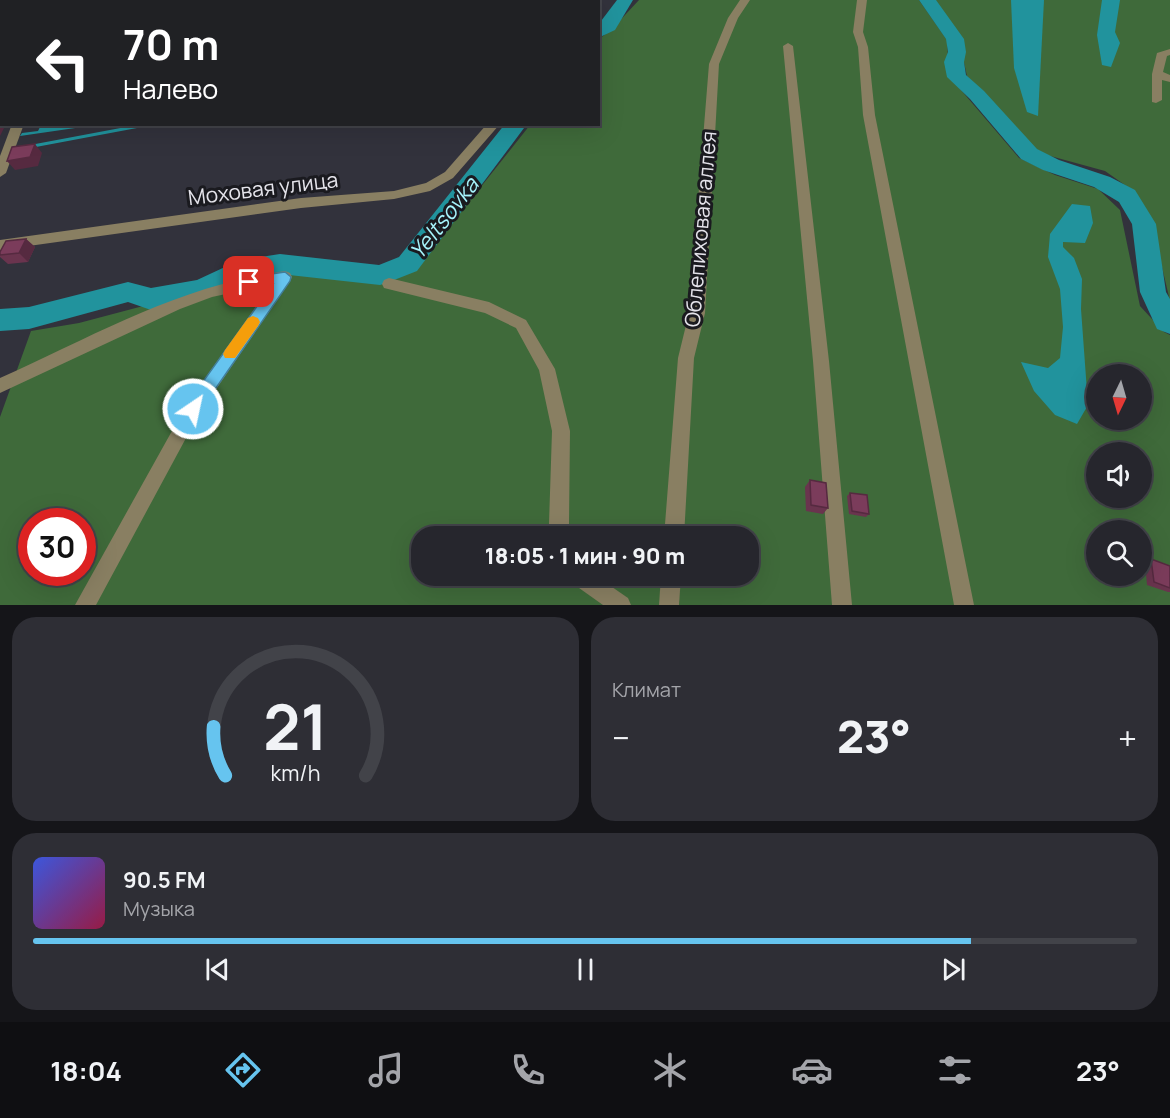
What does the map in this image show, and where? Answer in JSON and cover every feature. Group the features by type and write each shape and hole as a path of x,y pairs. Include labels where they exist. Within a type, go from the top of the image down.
{"street":[{"name":"Облепиховая аллея","path":"675,526 686,358 697,313 714,64 734,18 745,0"},
{"path":"862,0 858,32 862,47 869,115 964,605"},
{"path":"788,46 821,361 842,605"},
{"path":"1156,100 1156,74 1162,53 1170,52"},
{"path":"1156,74 1170,79"},
{"path":"0,174 17,126"},
{"name":"Моховая улица","path":"6,244 301,203 394,195 430,187 449,175 492,126"},
{"path":"0,386 148,315 233,285 285,277 193,409 85,605"},
{"path":"389,284 489,308 521,324 547,369 561,431 560,526"},
{"path":"593,586 621,605"},
{"path":"669,605 670,586"}],"green space":[{"path":"639,0 919,0 947,40 949,76 1019,158 1055,175 1098,189 1120,210 1140,306 1164,332 1170,335 1170,605 0,605 0,417 31,331 79,323 162,301 292,273 378,282 417,267 529,126 600,126 600,38 611,30"},
{"path":"934,0 1170,0 1170,301 1153,229 1132,190 1105,171 1032,151 967,76 959,40"}],"water":[{"path":"1011,0 1044,0 1038,116 1027,112 1014,68"},
{"path":"1102,0 1120,0 1115,32 1120,43 1111,67 1102,65 1097,35"},
{"path":"41,126 89,126 20,136 22,133 38,131"},
{"path":"1072,204 1090,206 1093,223 1085,243 1063,242 1063,247 1074,258 1082,279 1081,309 1086,408 1077,424 1055,415 1034,391 1021,362 1048,368 1060,358 1063,327 1060,289 1048,257 1050,234"}],"building":[{"path":"35,144 30,157 7,161 12,147"},
{"path":"26,239 19,253 0,255 6,241"},
{"path":"810,480 826,483 828,508 811,505"},
{"path":"850,493 867,495 869,514 852,511"},
{"path":"1152,559 1170,566 1170,588 1154,582"}],"waterway":[{"name":"Yeltsovka","path":"600,32 609,26 625,0"},
{"name":"Yeltsovka","path":"927,0 955,39 957,52 954,62 957,77 977,95 1029,154 1051,165 1102,182 1127,196 1144,224 1153,292 1170,323"},
{"path":"33,146 139,126"},
{"name":"Yeltsovka","path":"0,320 29,318 128,292 151,299 202,289 240,270 280,264 380,275 408,264 515,126"}],"slow traffic":[{"path":"230,354 253,322"}],"route":[{"path":"193,409 285,277 249,282"}]}
